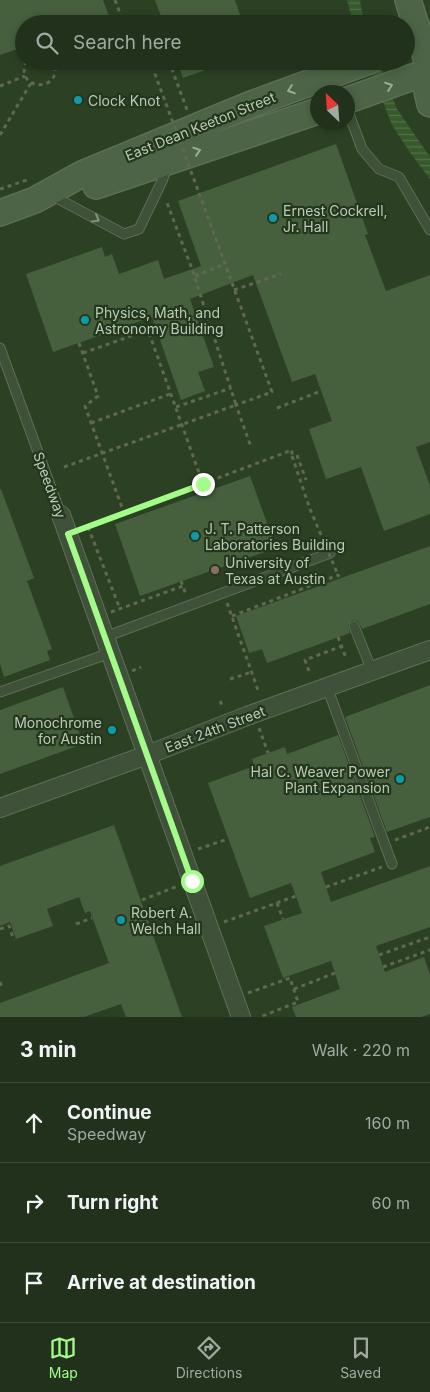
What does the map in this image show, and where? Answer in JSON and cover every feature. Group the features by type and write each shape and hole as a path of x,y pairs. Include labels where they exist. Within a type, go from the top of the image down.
{"main road":[{"path":"408,0 412,15"},
{"path":"415,27 430,72 427,91 430,104"},
{"name":"East Dean Keeton Street","path":"44,198 82,174 249,105 345,70"},
{"path":"355,98 430,72"},
{"name":"East Dean Keeton Street","path":"0,213 44,198 85,189 310,114"}],"street":[{"name":"Speedway","path":"61,515 242,1017"},
{"name":"East 24th Street","path":"0,808 147,755 254,713 430,650"}],"lane":[{"path":"355,130 362,150 379,169 399,177 430,230"},
{"path":"44,198 124,234 139,229 170,160"},
{"name":"Speedway","path":"0,348 61,515"},
{"path":"0,692 107,645 330,553"},
{"path":"354,626 372,670"},
{"path":"327,687 392,864"}],"path":[{"path":"115,0 121,15"},
{"path":"24,70 25,76 32,83 38,85 50,82 54,70"},
{"path":"64,467 272,392 154,70"},
{"path":"172,70 188,111"},
{"path":"0,86 25,76"},
{"path":"0,135 32,83"},
{"path":"170,209 195,276 250,447"},
{"path":"195,276 225,264"},
{"path":"234,290 281,274"},
{"path":"83,353 148,330 176,407 180,425 203,484"},
{"path":"79,343 98,396 85,406 124,513"},
{"path":"176,407 231,388"},
{"path":"277,408 321,391"},
{"path":"90,423 170,394"},
{"path":"68,534 292,450 292,456 310,509 339,577 329,578 232,616"},
{"path":"297,455 306,480"},
{"path":"88,527 120,609"},
{"path":"97,617 183,586"},
{"path":"227,603 237,625 258,690"},
{"path":"338,638 346,658"},
{"path":"310,671 305,660 342,646"},
{"path":"230,679 252,672"},
{"path":"254,713 268,753"},
{"path":"385,843 430,827"},
{"path":"183,854 228,838"},
{"path":"326,887 392,864"},
{"path":"142,900 192,881"},
{"path":"209,927 296,896"},
{"path":"277,903 283,920"},
{"path":"76,924 92,918"},
{"path":"0,929 9,926 14,940"},
{"path":"379,956 430,937"},
{"path":"383,967 430,950"},
{"path":"294,989 335,974"},
{"path":"235,997 290,978 298,1002 260,1017"},
{"path":"0,982 2,988"}],"shaded area":[{"path":"347,0 360,0 362,15 351,15"},
{"path":"371,70 382,70 397,109 430,157 430,179 409,151 392,125"}],"building":[{"path":"0,0 103,0 109,15 15,15 15,50 0,55"},
{"path":"155,0 235,0 240,15 161,15"},
{"path":"180,70 205,70 183,78"},
{"path":"336,144 368,234 365,235 386,291 430,275 430,442 416,447 430,486 430,514 384,531 361,467 326,479 309,429 332,421 315,374 292,382 253,275 190,299 214,367 198,372 205,391 181,400 152,317 53,352 26,274 102,247 105,257 112,254 119,274 158,260 164,279 201,266 178,201"},
{"name":"J. T. Patterson Laboratories Building","path":"250,476 276,548 140,596 115,524"},
{"path":"0,489 34,578 27,581 52,649 47,651 50,660 4,677 0,664"},
{"path":"430,546 430,604 362,629 358,621 352,620 348,625 350,633 267,663 262,649 249,653 236,616"},
{"name":"Hal C. Weaver Power Plant Expansion","path":"430,685 430,817 387,832 345,717"},
{"path":"63,687 83,744 0,774 0,710"},
{"path":"338,735 375,837 370,838 375,852 321,872 331,902 430,866 430,927 376,946 385,972 424,957 430,975 430,1014 421,1017 296,1017 292,1007 340,989 331,961 283,978 264,926 302,913 291,883 250,898 208,783 254,766 252,759 268,753 285,747 287,754"},
{"name":"Robert A. Welch Hall","path":"114,825 182,1017 126,1017 121,1004 84,1017 0,1017 0,1003 109,963 90,911 85,913 79,897 47,909 53,926 16,939 10,922 0,926 0,866"}],"place":[{"name":"Clock Knot","path":"78,100"},
{"name":"Ernest Cockrell, Jr. Hall","path":"273,218"},
{"name":"Physics, Math, and Astronomy Building","path":"85,320"},
{"name":"J. T. Patterson Laboratories Building","path":"195,536"},
{"name":"University of Texas at Austin","path":"215,570"},
{"name":"Monochrome for Austin","path":"112,730"},
{"name":"Hal C. Weaver Power Plant Expansion","path":"400,779"},
{"name":"Robert A. Welch Hall","path":"121,920"}],"route":[{"path":"192,881 68,534 203,484"}]}
